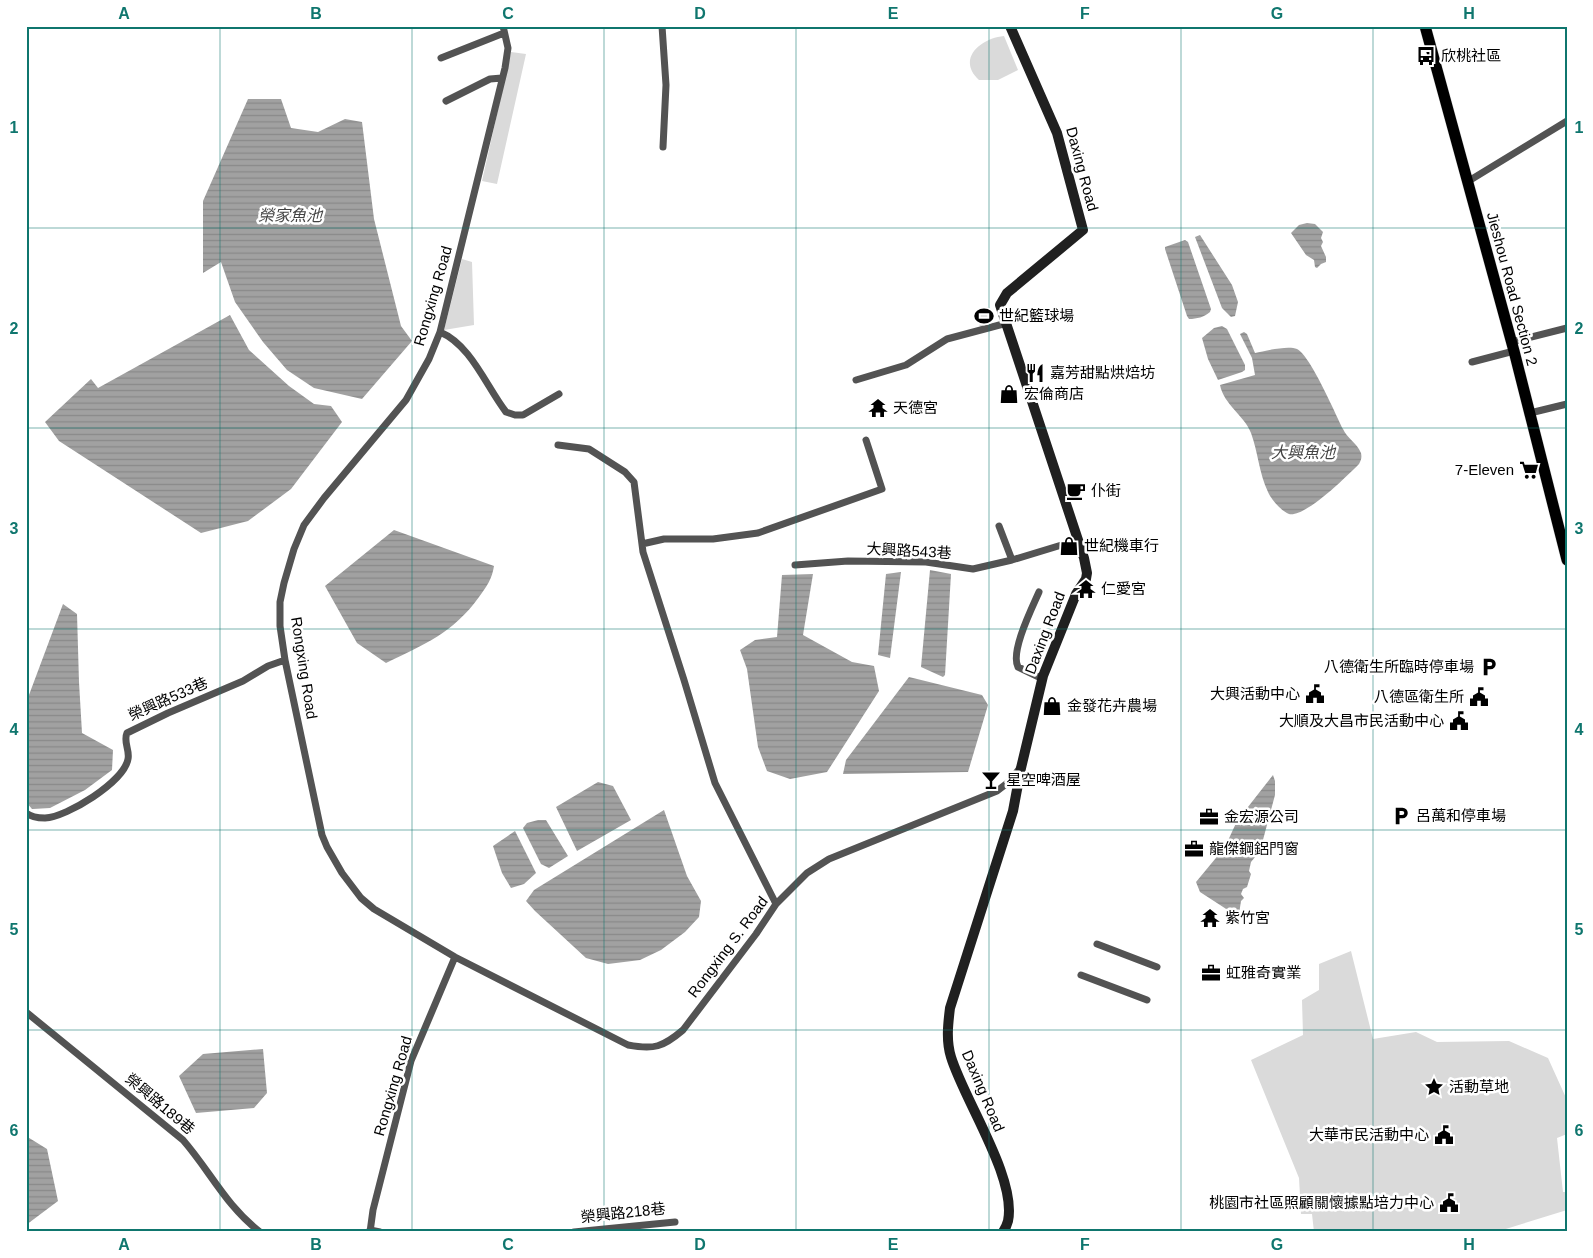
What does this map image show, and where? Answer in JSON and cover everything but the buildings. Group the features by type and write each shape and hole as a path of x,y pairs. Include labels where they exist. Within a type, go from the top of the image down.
{"main road":[{"name":"Jieshou Road Section 2","path":"1425,26 1513,346 1567,560"}],"street":[{"path":"662,26 666,85 663,147"},
{"name":"Daxing Road","path":"1003,1232 1008,1222 1008,1198 1004,1180 950,1056 948,1029 950,1008 1013,811 1020,768 1042,679 1076,594 1086,579 1087,573 1078,540 1000,305 1007,293 1083,230 1057,133 1010,26"},
{"path":"442,58 504,29"},
{"name":"Rongxing Road","path":"370,1231 373,1210 411,1061 455,957 368,904 332,857 322,834 285,660 280,626 280,602 294,549 304,526 324,498 406,400 429,359 440,332 502,78 508,48 504,29"},
{"path":"446,101 490,79 502,78"},
{"path":"1467,182 1567,121"},
{"path":"856,380 906,365 947,339 1007,323"},
{"path":"1472,362 1567,328"},
{"path":"440,332 451,337 464,349 506,412 523,415 559,394"},
{"path":"1530,413 1567,404"},
{"path":"642,544 664,539 713,539 758,533 882,489 866,440"},
{"path":"558,445 589,449 625,472 634,482 642,544 647,565 715,783 776,904"},
{"path":"999,526 1012,560"},
{"name":"大興路543巷","path":"796,565 848,562 926,562 972,569 1012,560 1078,540"},
{"path":"1039,592 1018,644 1016,656 1018,667 1042,679"},
{"name":"榮興路533巷","path":"26,813 31,816 45,818 61,814 101,793 113,781 129,759 125,737 127,733 243,681 268,666 285,660"},
{"name":"Rongxing S. Road","path":"455,957 628,1045 648,1048 659,1046 670,1041 683,1030 756,934 776,904 807,873 829,858 997,790 1010,781 1020,768"},
{"path":"1097,944 1157,967"},
{"path":"1081,975 1147,1000"},
{"name":"榮興路189巷","path":"26,1012 183,1140 201,1161 214,1183 230,1204 249,1224 260,1232"},
{"name":"榮興路218巷","path":"574,1232 675,1222"},
{"path":"370,1231 380,1232"}],"shaded area":[{"path":"1004,36 1018,70 998,80 979,80 970,65 974,51 987,41"},
{"path":"511,52 526,54 497,184 482,181"},
{"path":"462,259 472,262 474,325 444,330"},
{"name":"世紀籃球場","path":"989,307 993,321 980,327 975,311"},
{"path":"1351,951 1373,1039 1416,1032 1437,1042 1509,1041 1548,1058 1567,1100 1567,1134 1557,1138 1563,1192 1567,1192 1567,1210 1496,1232 1314,1232 1312,1214 1301,1214 1299,1178 1251,1060 1303,1035 1302,1000 1319,990 1319,964"}],"water":[{"name":"榮家魚池","path":"248,99 281,99 291,128 318,132 345,119 362,122 374,219 401,326 412,341 362,399 314,388 287,370 263,342 235,302 221,262 203,273 203,201"},
{"path":"1315,224 1323,232 1321,246 1326,262 1317,268 1315,267 1314,260 1306,255 1291,233 1299,225"},
{"path":"1200,235 1232,285 1238,302 1235,316 1231,317 1222,308 1195,237"},
{"path":"1185,240 1188,242 1211,309 1210,312 1195,319 1189,319 1187,316 1165,249 1165,247"},
{"path":"230,315 249,350 289,386 314,404 331,406 342,422 291,489 248,521 201,533 59,441 45,422 91,379 98,388"},
{"path":"1222,326 1227,329 1245,365 1245,370 1218,380 1208,359 1202,338 1214,328"},
{"name":"大興魚池","path":"1244,332 1247,334 1255,353 1293,348 1302,354 1309,362 1345,432 1361,453 1359,464 1326,495 1305,510 1296,513 1289,514 1283,510 1269,495 1251,433 1222,392 1220,385 1255,375 1252,358 1240,334"},
{"path":"394,530 494,566 490,579 484,589 459,620 437,636 386,663 357,643 325,586"},
{"path":"930,570 951,574 945,675 943,677 921,667"},
{"path":"901,572 890,658 878,655 886,574"},
{"path":"813,574 803,635 852,662 874,666 879,691 827,772 790,779 767,771 758,747 747,669 740,650 755,640 777,637 782,575"},
{"path":"63,604 77,614 82,733 113,750 112,770 85,790 50,808 32,809 26,802 26,703"},
{"path":"909,677 982,695 988,705 968,772 843,774 846,760"},
{"path":"1273,775 1275,795 1260,851 1251,862 1249,871 1251,874 1247,887 1243,889 1241,894 1244,898 1241,901 1237,916 1200,892 1196,882 1225,847 1237,821"},
{"path":"598,782 613,786 631,820 577,851 556,807"},
{"path":"664,810 687,876 701,901 699,917 685,932 661,950 640,960 608,964 586,958 526,901 534,890"},
{"path":"546,820 568,856 549,868 541,864 523,828 527,823"},
{"path":"515,831 536,873 524,884 511,888 502,873 493,846"},
{"path":"263,1049 267,1093 254,1108 196,1113 179,1076 203,1054"},
{"path":"26,1136 47,1149 58,1201 26,1225"}],"place":[{"name":"欣桃社區","path":"1426,56"},
{"name":"世紀籃球場","path":"984,316"},
{"name":"嘉芳甜點烘焙坊","path":"1035,373"},
{"name":"宏倫商店","path":"1009,394"},
{"name":"天德宮","path":"878,408"},
{"name":"7-Eleven","path":"1529,470"},
{"name":"仆街","path":"1076,491"},
{"name":"世紀機車行","path":"1069,546"},
{"name":"仁愛宮","path":"1086,589"},
{"name":"八德衛生所臨時停車場","path":"1489,667"},
{"name":"大興活動中心","path":"1315,694"},
{"name":"八德區衛生所","path":"1479,697"},
{"name":"金發花卉農場","path":"1052,706"},
{"name":"大順及大昌市民活動中心","path":"1459,721"},
{"name":"星空啤酒屋","path":"991,780"},
{"name":"呂萬和停車場","path":"1401,816"},
{"name":"金宏源公司","path":"1209,817"},
{"name":"龍傑鋼鋁門窗","path":"1194,849"},
{"name":"紫竹宮","path":"1210,918"},
{"name":"虹雅奇實業","path":"1211,973"},
{"name":"活動草地","path":"1434,1087"},
{"name":"大華市民活動中心","path":"1444,1135"},
{"name":"桃園市社區照顧關懷據點培力中心","path":"1449,1203"}]}
